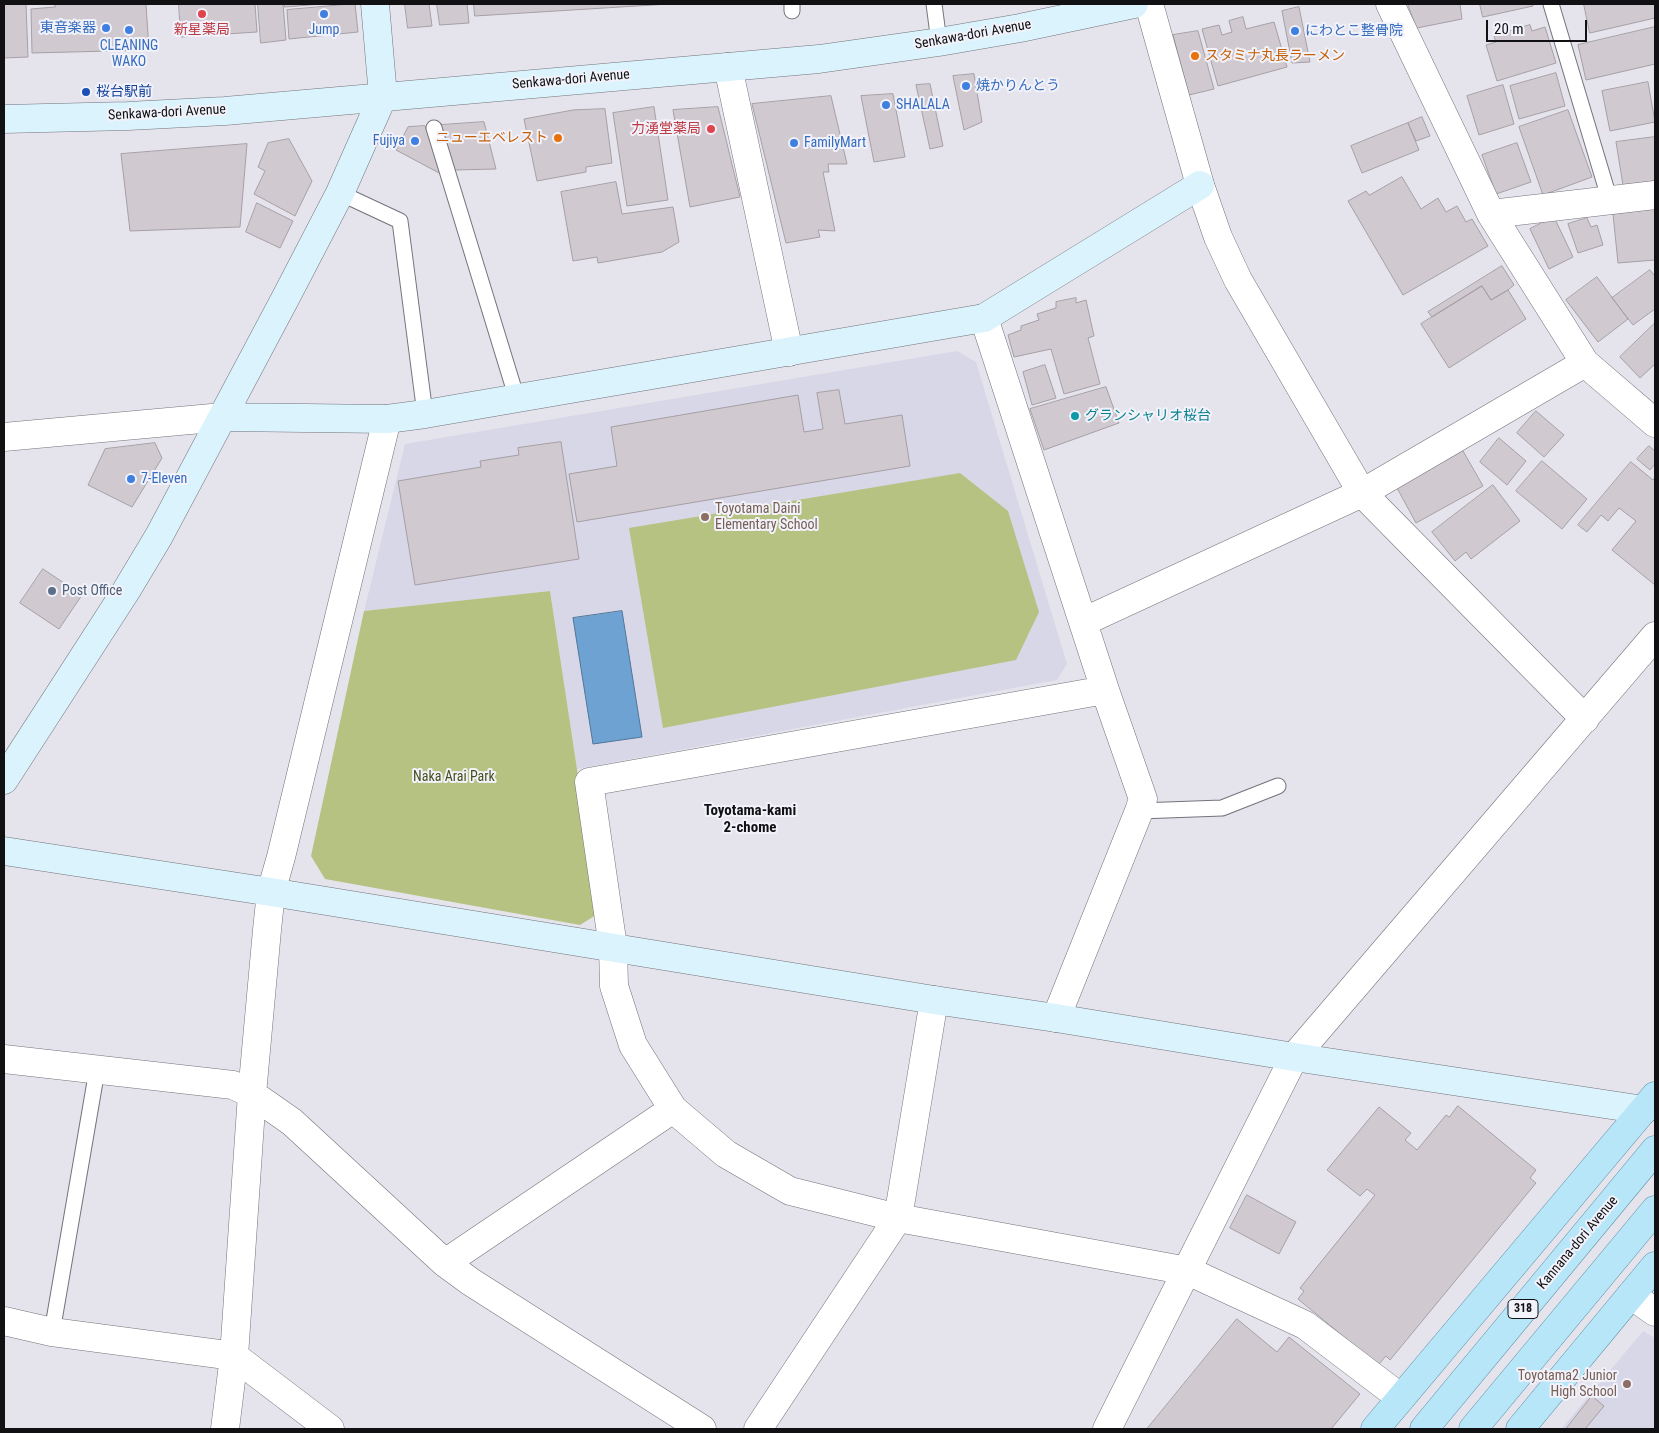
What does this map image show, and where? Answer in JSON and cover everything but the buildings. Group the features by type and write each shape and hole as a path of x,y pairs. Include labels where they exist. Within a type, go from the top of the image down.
{"main road":[{"path":"1375,1429 1650,1103"},
{"name":"Kannana-dori Avenue","path":"1424,1429 1655,1150"},
{"path":"1473,1429 1655,1210"},
{"path":"1520,1429 1655,1266"}],"street":[{"path":"4,780 126,591 159,536 340,193 384,96 375,4"},
{"name":"Senkawa-dori Avenue","path":"4,119 225,111 819,59 1020,28 1134,4"},
{"path":"1149,4 1200,185 1218,236 1238,280 1362,493 1585,719"},
{"path":"1390,4 1491,214 1585,363 1655,423"},
{"path":"728,67 789,352"},
{"path":"4,438 222,417 387,418 425,414 984,318 1200,185"},
{"path":"1491,214 1655,195"},
{"path":"984,318 1142,799 1140,811 1056,1018"},
{"path":"1083,622 1362,493 1585,363"},
{"path":"225,1429 234,1356 252,1094 271,892 387,418"},
{"path":"1108,1429 1294,1057 1655,636"},
{"path":"1105,690 589,782 613,947 614,986 633,1044 673,1109 726,1154 790,1190 898,1218 1188,1271 1305,1324 1400,1398"},
{"path":"4,851 271,892 1294,1057 1650,1103"},
{"path":"758,1429 898,1218 934,1000"},
{"path":"4,1059 233,1085 252,1094 292,1122 445,1263 702,1429"},
{"path":"445,1263 673,1109"},
{"path":"1631,1295 1655,1312"},
{"path":"4,1321 52,1332 234,1356 330,1429"}],"lane":[{"path":"934,4 939,42"},
{"path":"1551,4 1610,201"},
{"path":"434,128 517,399"},
{"path":"340,193 400,221 425,414"},
{"path":"1140,811 1222,808 1278,786"},
{"path":"52,1332 97,1070"}],"shaded area":[{"name":"Toyotama Daini Elementary School","path":"957,351 976,362 1067,664 1057,680 577,769 550,591 364,611 405,444"},
{"name":"Toyotama2 Junior High School","path":"1643,1331 1655,1338 1655,1429 1561,1429"}],"green space":[{"path":"960,473 1008,511 1039,612 1016,660 663,728 629,528"},
{"name":"Naka Arai Park","path":"550,591 577,769 596,915 580,925 325,879 311,856 364,611"}],"water":[{"path":"622,611 642,737 593,744 573,618"}],"place":[{"name":"新星薬局","path":"202,14"},
{"name":"Jump","path":"324,14"},
{"name":"東音楽器","path":"106,28"},
{"name":"CLEANING WAKO","path":"129,30"},
{"name":"にわとこ整骨院","path":"1295,31"},
{"name":"スタミナ丸長ラーメン","path":"1195,56"},
{"name":"焼かりんとう","path":"966,86"},
{"name":"桜台駅前","path":"86,92"},
{"name":"SHALALA","path":"886,105"},
{"name":"力湧堂薬局","path":"711,129"},
{"name":"ニューエベレスト","path":"558,138"},
{"name":"Fujiya","path":"415,141"},
{"name":"FamilyMart","path":"794,143"},
{"name":"グランシャリオ桜台","path":"1075,416"},
{"name":"7-Eleven","path":"131,479"},
{"name":"Toyotama Daini Elementary School","path":"705,517"},
{"name":"Post Office","path":"52,591"},
{"name":"Toyotama2 Junior High School","path":"1627,1384"}],"district":[{"name":"Toyotama-kami 2-chome","path":"750,820"}]}
